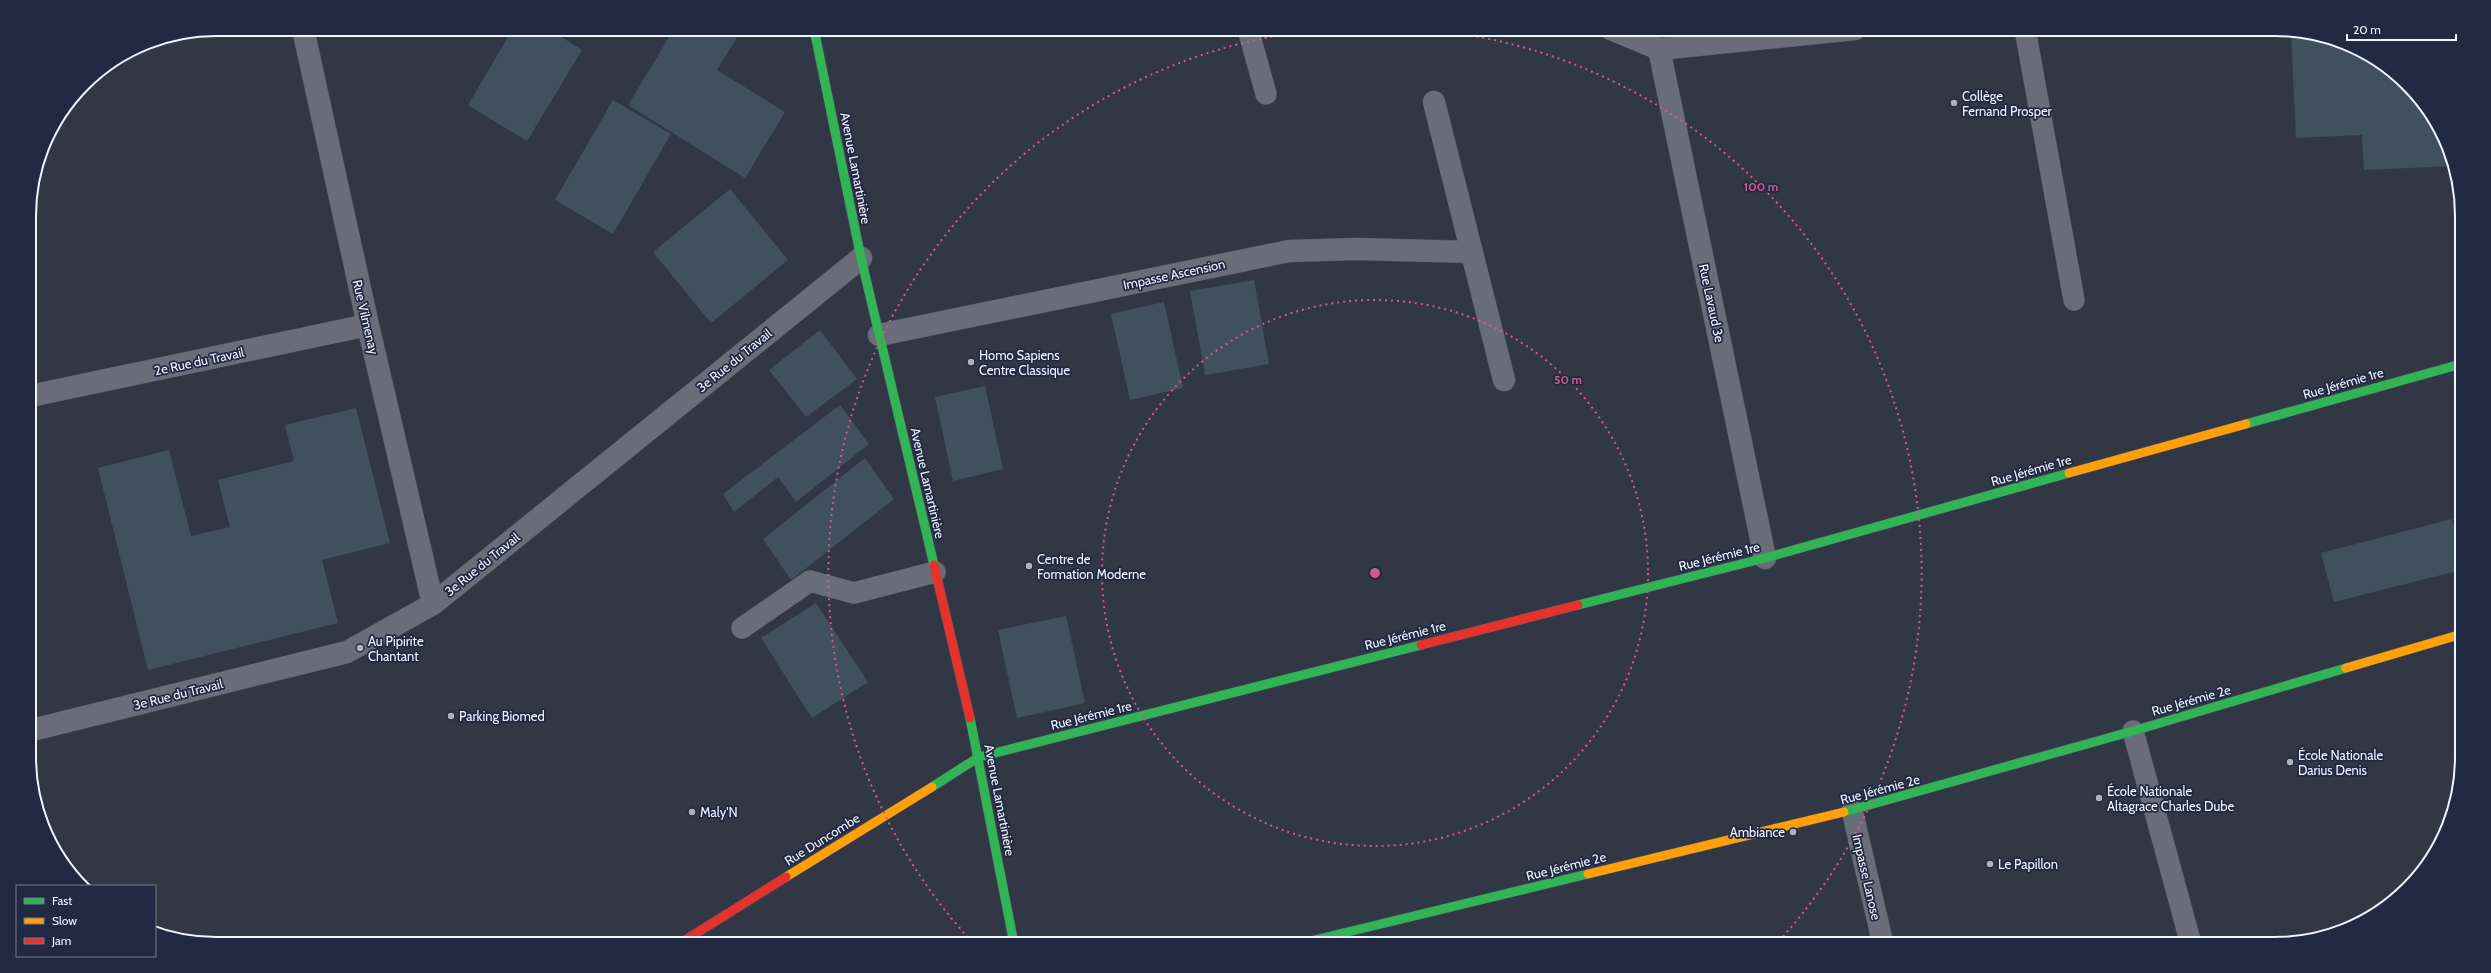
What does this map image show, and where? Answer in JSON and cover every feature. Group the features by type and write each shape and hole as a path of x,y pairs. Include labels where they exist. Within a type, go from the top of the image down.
{"street":[{"name":"Rue Vilmenay","path":"304,36 368,325 433,604"},
{"name":"Avenue Lamartinière","path":"815,36 861,258 979,757 1013,937"},
{"path":"1628,36 1659,49 1786,36"},
{"name":"Rue Lavaud 3e","path":"1659,49 1765,558"},
{"path":"1434,102 1504,380"},
{"name":"Impasse Ascension","path":"879,336 1289,250 1356,249 1472,252"},
{"name":"3e Rue du Travail","path":"36,729 347,652 433,604 861,258"},
{"name":"2e Rue du Travail","path":"36,395 368,325"},
{"name":"Rue Jérémie 1re","path":"979,757 1765,558 2455,366"},
{"name":"Rue Jérémie 2e","path":"1327,937 1852,810 2133,731 2455,636"},
{"name":"Rue Duncombe","path":"690,937 979,757"}],"lane":[{"path":"1250,36 1266,94"},
{"path":"2027,36 2074,300"},
{"path":"742,628 810,581 854,593 935,572"},
{"path":"2133,731 2189,937"},
{"name":"Impasse Lanose","path":"1852,810 1881,937"}],"building":[{"path":"509,36 560,36 582,50 527,141 468,105"},
{"path":"670,36 738,36 717,70 785,112 745,178 628,105"},
{"path":"2291,37 2310,39 2344,50 2375,66 2394,81 2410,97 2425,116 2441,147 2448,166 2364,170 2362,135 2296,138"},
{"path":"613,100 671,134 613,234 555,200"},
{"path":"730,189 788,260 711,323 653,252"},
{"path":"1254,280 1269,364 1205,375 1190,291"},
{"path":"1164,302 1183,388 1130,400 1111,314"},
{"path":"820,330 857,379 806,417 769,370"},
{"path":"985,386 1003,469 953,481 935,397"},
{"path":"840,405 869,444 796,502 778,477 734,512 723,494"},
{"path":"356,408 390,543 322,560 338,623 148,670 98,468 169,450 191,536 230,527 218,480 294,461 285,425"},
{"path":"865,458 894,499 791,580 763,539"},
{"path":"2452,519 2455,532 2455,572 2334,602 2321,553"},
{"path":"816,603 868,682 812,718 761,638"},
{"path":"1066,616 1085,703 1017,718 998,630"}],"traffic: fast":[{"path":"815,36 861,258 934,565"},
{"path":"2246,424 2455,366"},
{"path":"1578,605 1765,558 2069,473"},
{"path":"932,787 979,757 1421,645"},
{"path":"1844,812 2133,731 2346,668"},
{"path":"970,718 1013,937"},
{"path":"1327,937 1588,874"}],"traffic: slow":[{"path":"2069,473 2246,424"},
{"path":"2346,668 2455,636"},
{"path":"786,877 932,787"},
{"path":"1588,874 1844,812"}],"traffic: jam":[{"path":"934,565 970,718"},
{"path":"1421,645 1578,605"},
{"path":"690,937 786,877"}],"place":[{"name":"Collège Fernand Prosper","path":"1954,103"},
{"name":"Homo Sapiens Centre Classique","path":"971,362"},
{"name":"Centre de Formation Moderne","path":"1029,566"},
{"name":"Au Pipirite Chantant","path":"360,648"},
{"name":"Parking Biomed","path":"451,716"},
{"name":"École Nationale Darius Denis","path":"2290,762"},
{"name":"École Nationale Altagrace Charles Dube","path":"2099,798"},
{"name":"Maly'N","path":"692,812"},
{"name":"Ambiance","path":"1793,832"},
{"name":"Le Papillon","path":"1990,864"}]}
